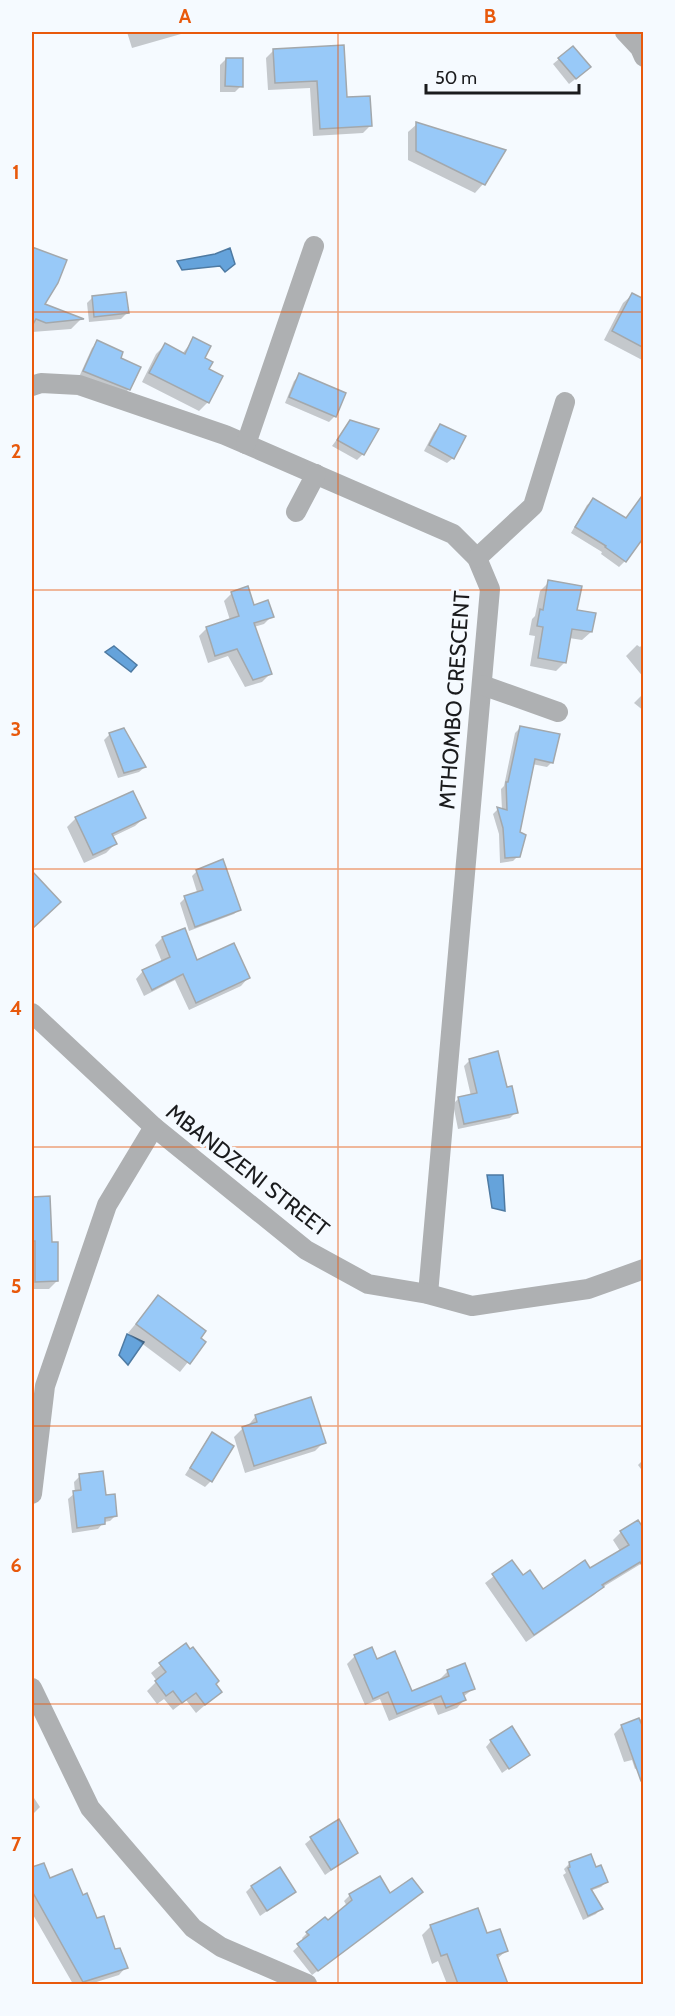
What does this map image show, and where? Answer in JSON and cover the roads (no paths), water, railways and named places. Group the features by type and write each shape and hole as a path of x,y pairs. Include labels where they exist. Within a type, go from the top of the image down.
{"street":[{"path":"625,32 640,48 644,57"},
{"path":"246,444 314,246"},
{"name":"MTHOMBO CRESCENT","path":"32,386 41,383 79,385 225,435 453,534 477,558 490,589 428,1294"},
{"path":"477,558 533,506 565,402"},
{"path":"296,512 316,474"},
{"path":"482,685 558,712"},
{"name":"MBANDZENI STREET","path":"32,1013 154,1127 306,1250 368,1284 428,1294 472,1306 588,1289 644,1269"},
{"path":"32,1494 45,1386 107,1205 154,1127"},
{"path":"32,1688 90,1808 193,1928 221,1947 307,1984"}],"water":[{"path":"230,248 235,264 225,272 220,266 182,270 177,261 215,254"},
{"path":"114,646 137,665 131,672 105,652"},
{"path":"487,1175 503,1175 505,1211 492,1208"},
{"path":"127,1334 144,1342 128,1365 119,1355"}]}
